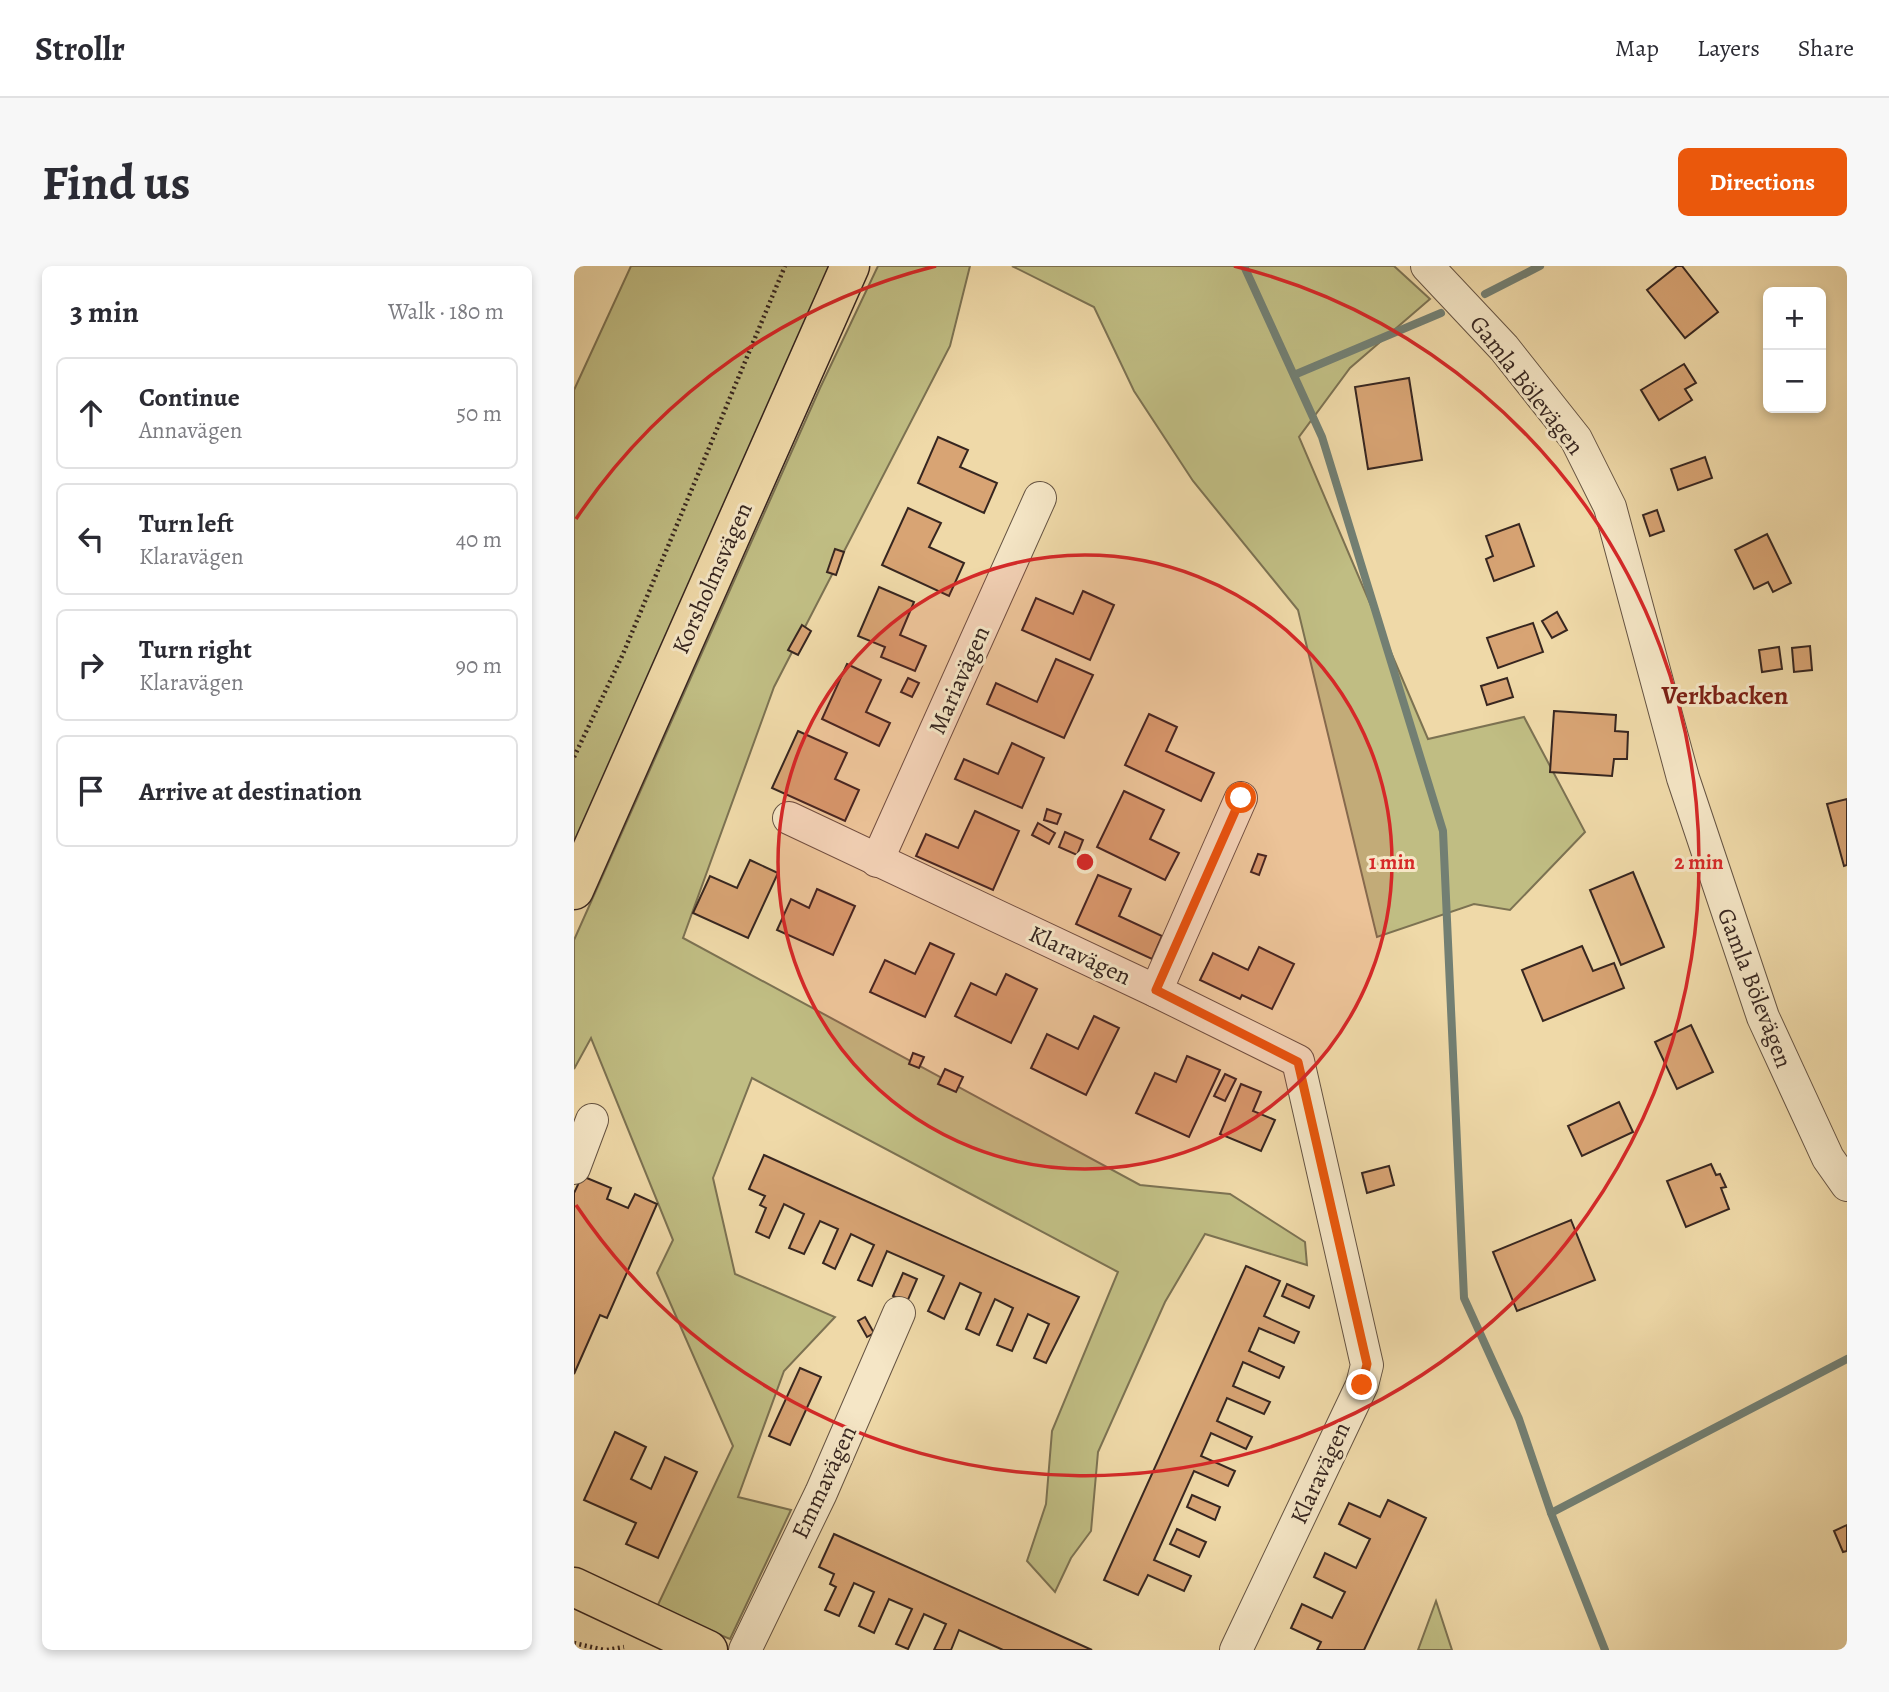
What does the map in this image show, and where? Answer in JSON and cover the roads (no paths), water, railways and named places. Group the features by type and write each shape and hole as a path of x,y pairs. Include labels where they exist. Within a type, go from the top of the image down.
{"main road":[{"name":"Korsholmsvägen","path":"574,890 850,266"},
{"path":"574,1587 708,1650"}],"street":[{"name":"Gamla Bölevägen","path":"1427,266 1504,348 1577,439 1610,507 1683,778 1749,978 1791,1082 1828,1157 1847,1185"},
{"name":"Mariavägen","path":"877,861 1040,498"},
{"path":"1156,990 1241,798"},
{"name":"Klaravägen","path":"789,818 1156,990 1298,1062 1367,1364 1362,1385 1237,1650"},
{"path":"574,1168 592,1120"},
{"name":"Emmavägen","path":"745,1650 821,1493 900,1313"}],"waterway":[{"path":"1244,266 1322,437 1443,831 1464,1298 1519,1419 1551,1513 1605,1650"},
{"path":"1485,294 1540,266"},
{"path":"1294,375 1441,313"},
{"path":"1551,1513 1847,1359"}],"district":[{"name":"Verkbacken","path":"1725,695"}]}
